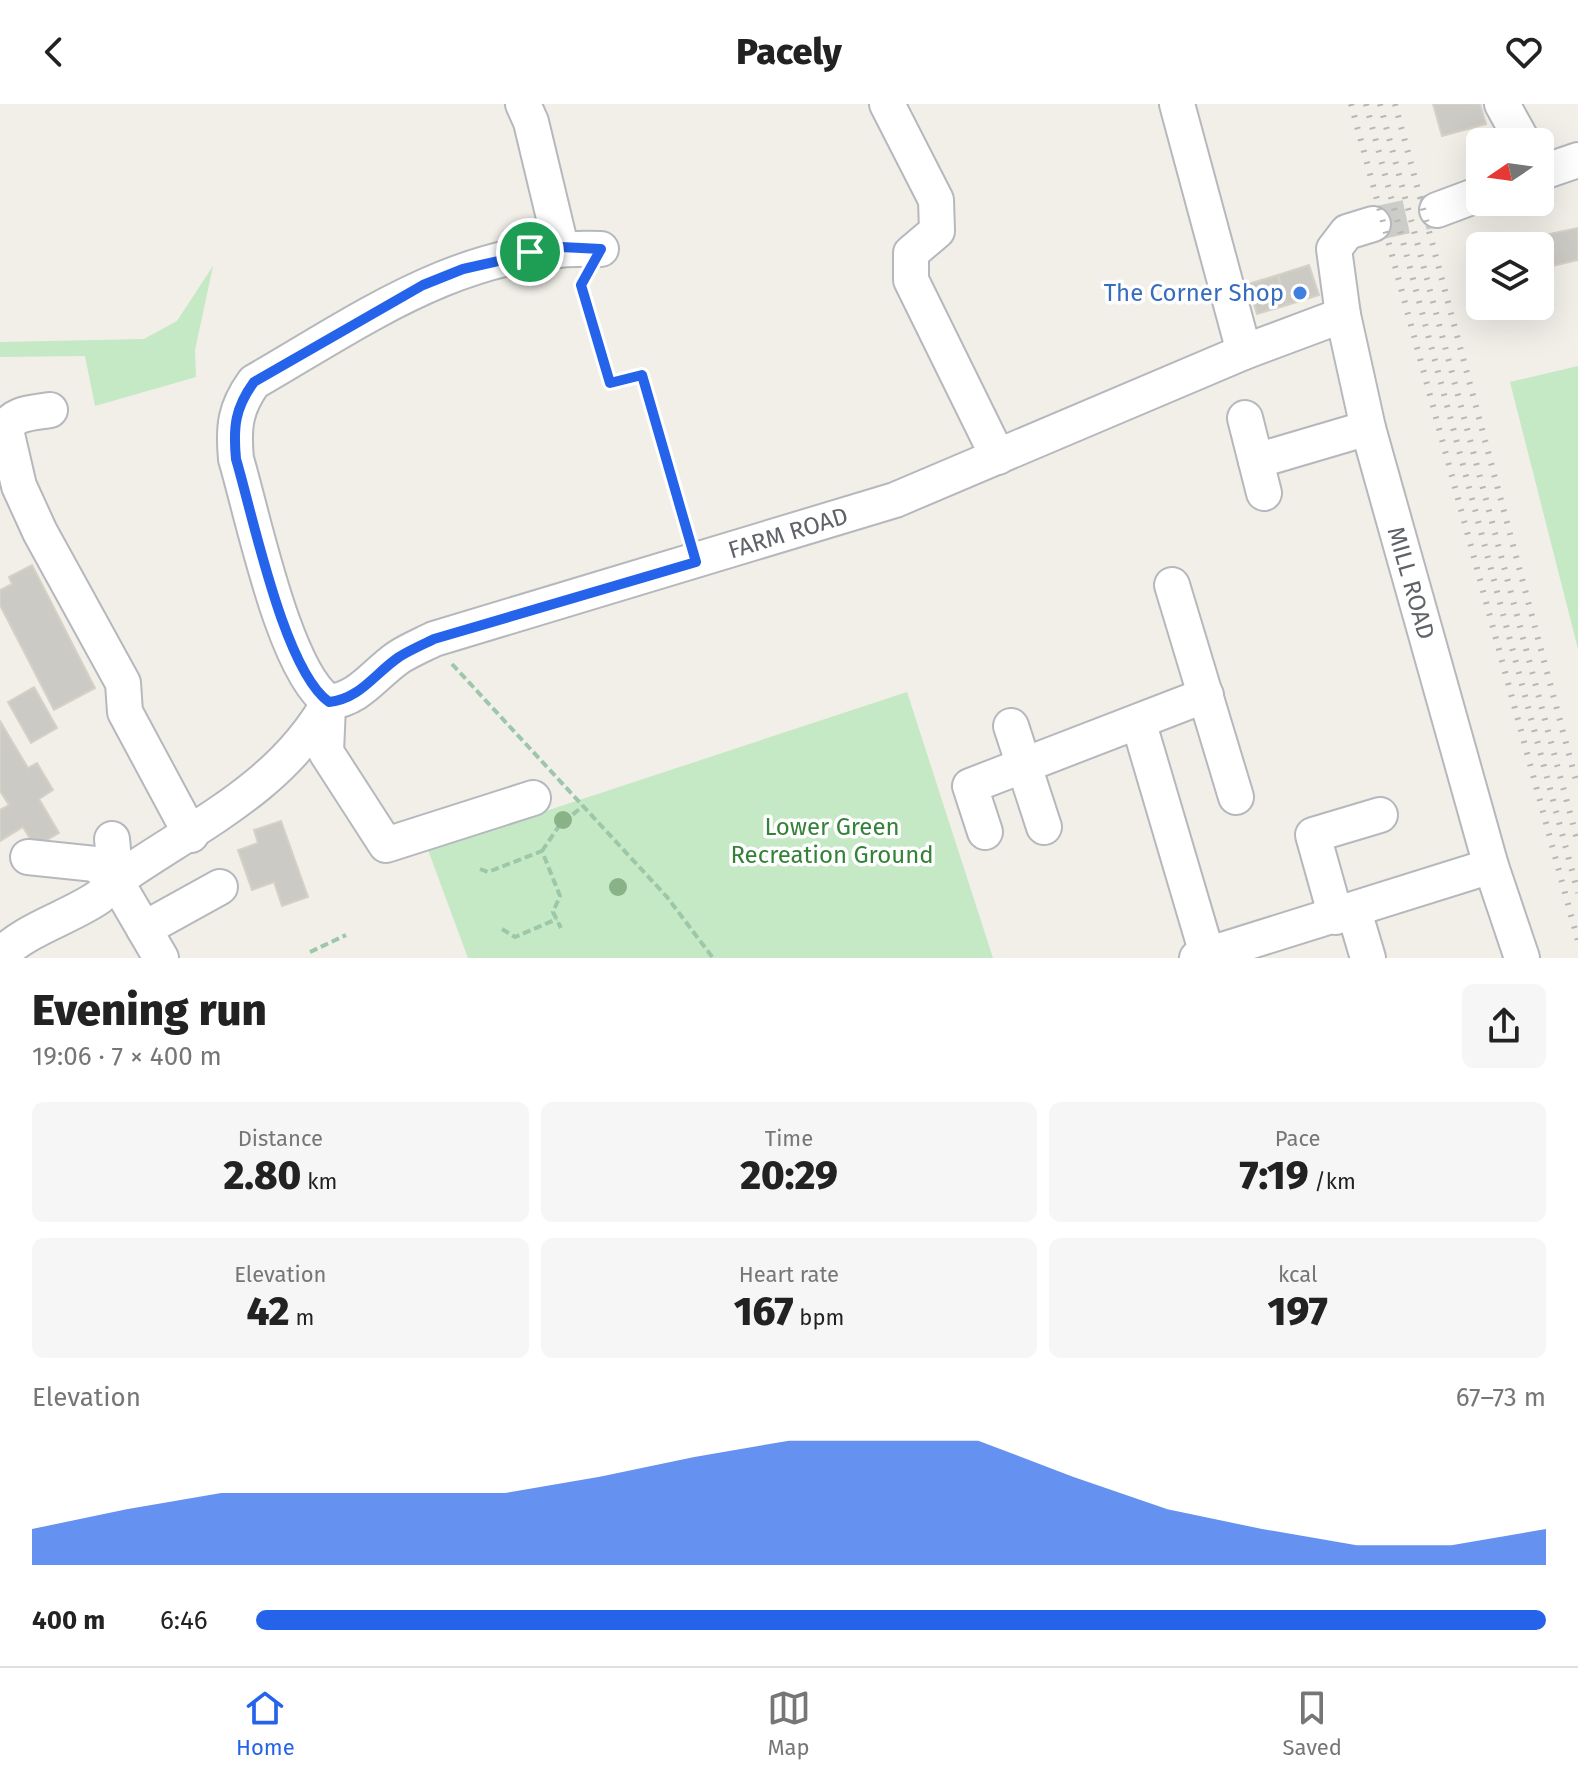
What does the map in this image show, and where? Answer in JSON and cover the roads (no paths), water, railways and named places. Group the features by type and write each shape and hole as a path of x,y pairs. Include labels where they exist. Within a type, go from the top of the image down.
{"street":[{"path":"523,104 531,122 561,247"},
{"path":"887,104 936,200 937,231 911,253 911,280 998,457"},
{"path":"1177,104 1244,352"},
{"path":"1502,104 1515,128"},
{"path":"1554,168 1578,160"},
{"path":"1437,210 1466,199"},
{"name":"MILL ROAD","path":"1373,224 1347,232 1334,249 1343,315 1368,428 1491,866 1522,958"},
{"path":"329,702 314,692 299,667 285,630 236,459 233,430 239,402 254,382 423,285 463,269 561,247 601,249"},
{"name":"FARM ROAD","path":"329,702 343,701 357,694 397,658 434,639 895,500 1244,352 1343,315"},
{"path":"50,410 18,416 8,422 6,430 19,486 40,532 123,683 125,712 191,835"},
{"path":"1245,418 1260,477 1368,428"},
{"path":"1172,585 1236,797"},
{"path":"985,832 970,786 1139,724 1206,695"},
{"path":"329,702 326,752 386,845 533,798"},
{"path":"2,947 99,896 116,881 191,835 262,781 310,736 329,702"},
{"path":"1139,724 1202,956 1345,914 1491,866"},
{"path":"1011,726 1044,827"},
{"path":"1368,958 1345,914 1313,835 1380,815"},
{"path":"112,839 116,881"},
{"path":"28,857 95,864 116,881 152,944 220,887"}],"tunnel":[{"path":"1373,224 1437,210"}],"railway":[{"path":"1351,104 1578,941"},
{"path":"1366,104 1578,893"},
{"path":"1380,104 1578,843"},
{"path":"1395,104 1578,788"}],"place":[{"name":"The Corner Shop","path":"1300,293"}],"park label":[{"name":"Lower Green Recreation Ground","path":"832,841"}]}
